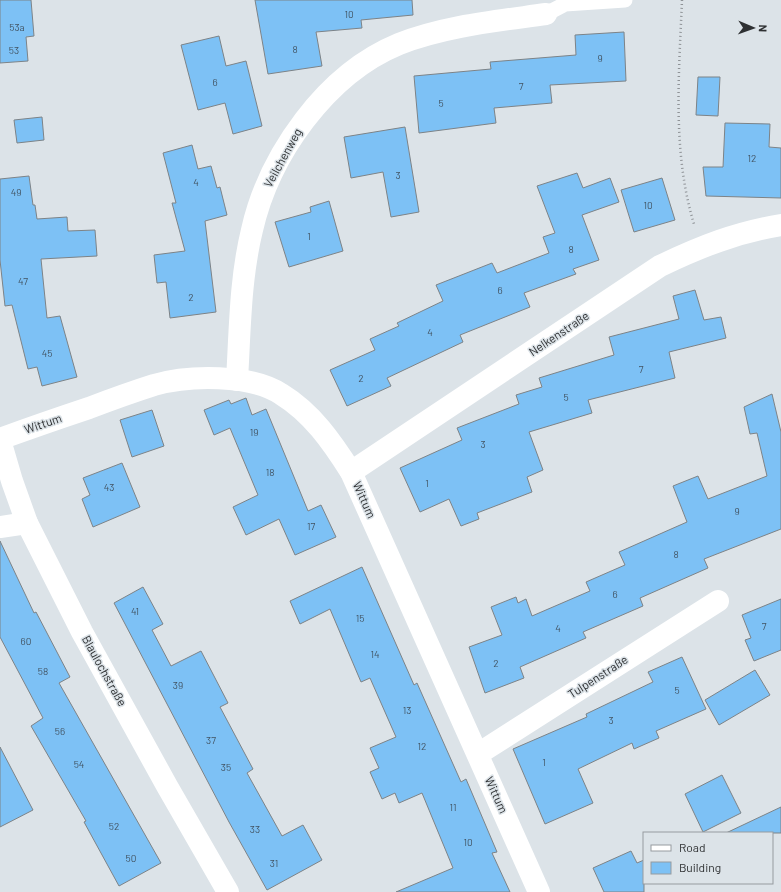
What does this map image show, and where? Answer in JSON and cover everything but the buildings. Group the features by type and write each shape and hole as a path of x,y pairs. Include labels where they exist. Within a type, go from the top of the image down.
{"street":[{"name":"Veilchenweg","path":"237,380 244,273 252,229 268,183 293,135 329,92 363,63 399,44 453,28 546,14"},
{"name":"Nelkenstraße","path":"351,472 660,266 701,247 746,231 781,225"},
{"name":"Wittum","path":"0,439 155,385 183,380 237,380 258,384 280,393 301,408 332,443 351,472 539,892"},
{"name":"Blaulochstraße","path":"0,439 12,481 28,523 82,632 167,786 228,892"},
{"path":"0,527 28,523"},
{"name":"Tulpenstraße","path":"478,754 718,601"}],"lane":[{"name":"Veilchenweg","path":"546,14 564,4 625,0"}],"path":[{"path":"682,0 679,79 679,138 684,184 701,247"}]}
